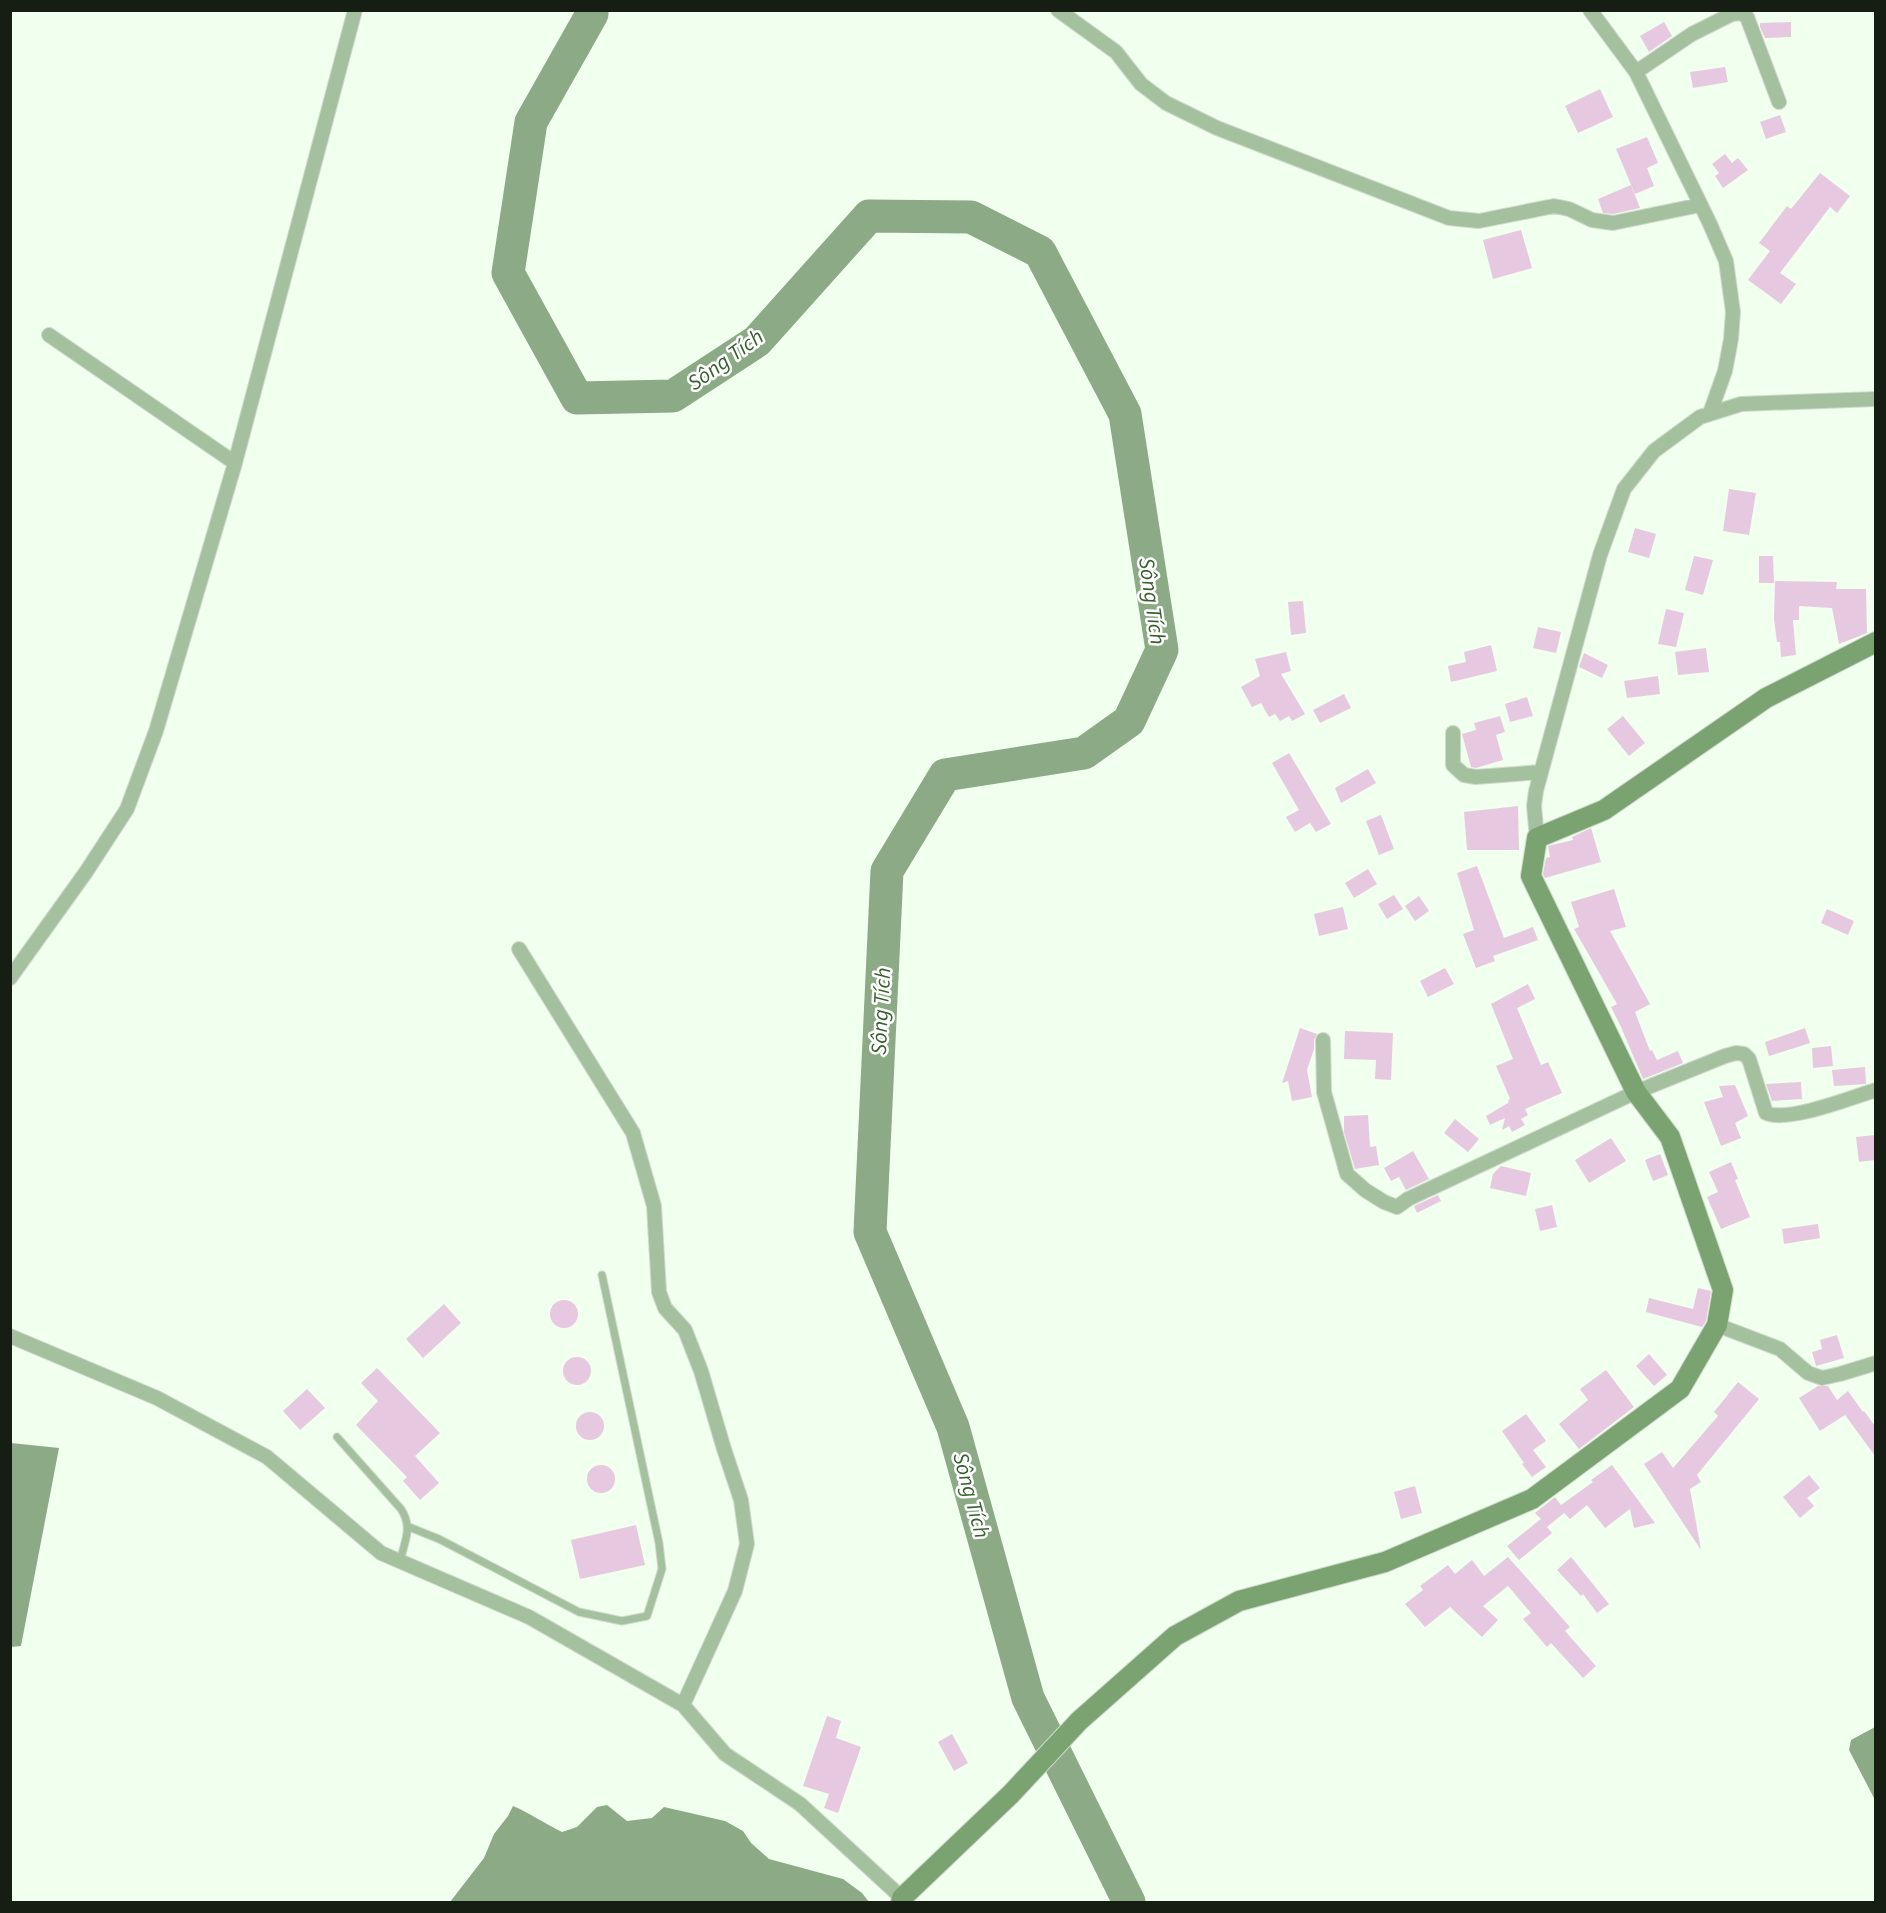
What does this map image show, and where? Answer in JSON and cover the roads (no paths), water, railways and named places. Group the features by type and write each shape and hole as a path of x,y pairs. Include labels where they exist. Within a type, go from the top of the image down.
{"street":[{"path":"10,978 86,872 127,809 156,731 236,463 355,10"},
{"path":"1058,10 1116,52 1141,84 1166,103 1216,128 1449,218 1479,221 1554,206 1569,209 1592,220 1613,223 1700,205"},
{"path":"1590,10 1636,72 1726,261 1733,312 1731,339 1725,371 1710,413"},
{"path":"1636,72 1692,34 1732,14 1741,13 1748,16 1779,102"},
{"path":"49,335 236,463"},
{"path":"10,1336 156,1398 267,1457 381,1553 529,1617 683,1705 725,1754 800,1804 902,1900 1011,1794 1079,1721 1175,1636 1239,1601 1385,1562 1532,1499 1680,1389 1717,1325 1723,1290 1670,1137 1636,1092 1531,876 1538,838 1534,806 1541,772 1600,555 1624,489 1654,452 1700,417 1741,404 1875,399"},
{"path":"1538,838 1604,810 1766,698 1875,642"},
{"path":"1453,733 1453,765 1464,775 1476,777 1541,772"},
{"path":"519,948 633,1133 654,1206 659,1292 665,1308 685,1330 741,1500 747,1544 735,1591 683,1705"},
{"path":"1323,1040 1324,1092 1347,1173 1365,1190 1397,1207 1408,1199 1636,1092 1736,1053 1744,1054 1749,1059 1762,1104 1766,1113 1772,1116 1804,1112 1875,1090"},
{"path":"1717,1325 1780,1349 1808,1373 1822,1378 1875,1363"}],"lane":[{"path":"409,1527 439,1539 579,1612 622,1621 647,1616 662,1569 602,1275"},
{"path":"337,1437 401,1509 407,1519 409,1527 400,1561"}],"waterway":[{"name":"Sông Tích","path":"592,10 592,14 531,122 508,273 577,398 673,396 757,341 869,216 971,217 1040,252 1125,414 1162,650 1129,721 1084,753 945,775 887,871 870,1232 953,1427 1028,1698 1129,1902"}]}
